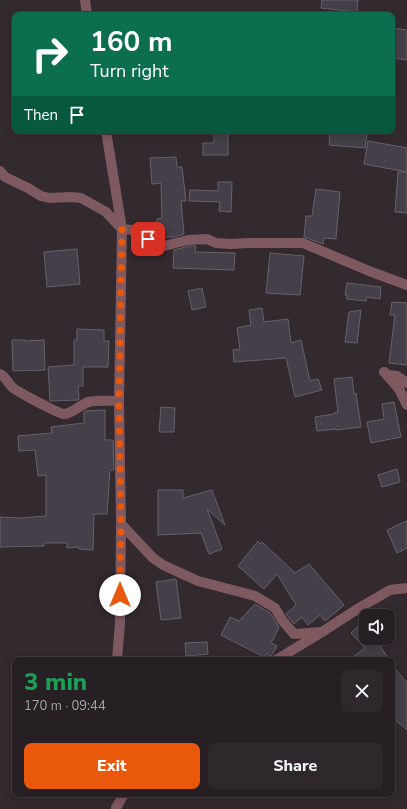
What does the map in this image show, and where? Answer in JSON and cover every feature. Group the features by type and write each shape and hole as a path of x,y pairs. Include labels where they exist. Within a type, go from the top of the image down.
{"street":[{"path":"85,0 87,12"},
{"path":"106,134 122,229 119,401 121,524 120,623 117,657"},
{"path":"0,171 5,177 41,196 49,198 81,198 106,212 122,229 132,230 164,246 188,240 207,239 216,243 232,244 302,244 407,285"},
{"path":"407,383 396,376 388,375 384,372 399,389 407,405"},
{"path":"0,374 5,377 13,388 63,414 72,412 79,406 88,402 119,401"},
{"path":"121,524 153,558 163,564 198,581 254,596 275,608 282,620 294,634 322,632"},
{"path":"281,657 390,590 407,588"},
{"path":"115,797 116,809"},
{"path":"116,809 122,797"}],"building":[{"path":"322,0 358,0 357,12 321,8"},
{"path":"395,28 407,30 407,60 395,58"},
{"path":"214,134 228,134 228,155 203,155 203,143 214,143"},
{"path":"330,134 367,134 365,148 329,145"},
{"path":"368,141 407,148 407,172 364,164"},
{"path":"176,157 177,167 182,167 186,201 181,201 184,234 174,237 160,237 158,236 157,219 162,218 161,183 152,184 150,158"},
{"path":"398,172 407,172 407,213 395,212"},
{"path":"218,182 232,182 231,212 219,211 220,202 189,201 190,190 218,191"},
{"path":"316,189 340,192 336,239 324,238 323,244 304,237 306,216 312,216"},
{"path":"189,246 196,246 195,252 235,253 234,270 173,268 174,250"},
{"path":"77,249 80,284 47,287 44,252"},
{"path":"270,253 304,256 300,295 266,293"},
{"path":"347,283 381,287 380,299 367,297 366,301 347,299 347,295 345,295"},
{"path":"202,288 206,307 192,310 188,291"},
{"path":"392,302 407,303 407,365 389,363 395,315 390,315"},
{"path":"262,308 264,322 288,319 291,343 301,340 310,381 318,379 322,390 295,397 286,358 234,362 233,350 240,349 237,328 251,325 249,310"},
{"path":"361,310 357,343 345,342 349,312"},
{"path":"77,329 104,330 104,341 109,341 108,367 83,367 83,386 78,386 78,400 50,401 48,367 74,365 74,340 77,340"},
{"path":"12,340 44,340 45,370 13,371"},
{"path":"352,377 361,427 317,431 315,417 338,412 334,379"},
{"path":"394,402 401,437 371,443 367,422 384,419 382,404"},
{"path":"161,407 175,408 174,432 159,432"},
{"path":"105,410 105,440 113,440 114,470 110,470 107,514 94,514 93,550 79,549 79,547 67,548 67,543 44,543 44,546 0,547 0,517 20,518 46,516 46,475 38,476 35,450 19,451 18,436 52,433 51,427 84,423 85,411"},
{"path":"397,469 400,482 382,487 378,475"},
{"path":"158,490 183,490 183,498 212,490 225,525 207,509 222,549 209,554 201,533 158,535"},
{"path":"407,521 407,548 397,553 387,530"},
{"path":"258,541 260,544 262,542 295,573 309,564 344,605 325,621 320,615 308,625 302,617 294,624 286,614 296,605 277,574 264,589 238,566"},
{"path":"176,579 181,618 161,620 156,582"},
{"path":"255,604 270,613 279,627 273,640 270,642 277,646 271,656 266,654 264,657 221,635 230,617 239,621"},
{"path":"359,626 359,642 351,633"},
{"path":"207,642 208,654 186,656 185,643"},
{"path":"362,645 380,645 387,657 353,657 365,648"},
{"path":"395,669 407,683 407,730 395,720"}],"route":[{"path":"120,595 121,524 119,401 122,229 132,230 148,239"}]}
